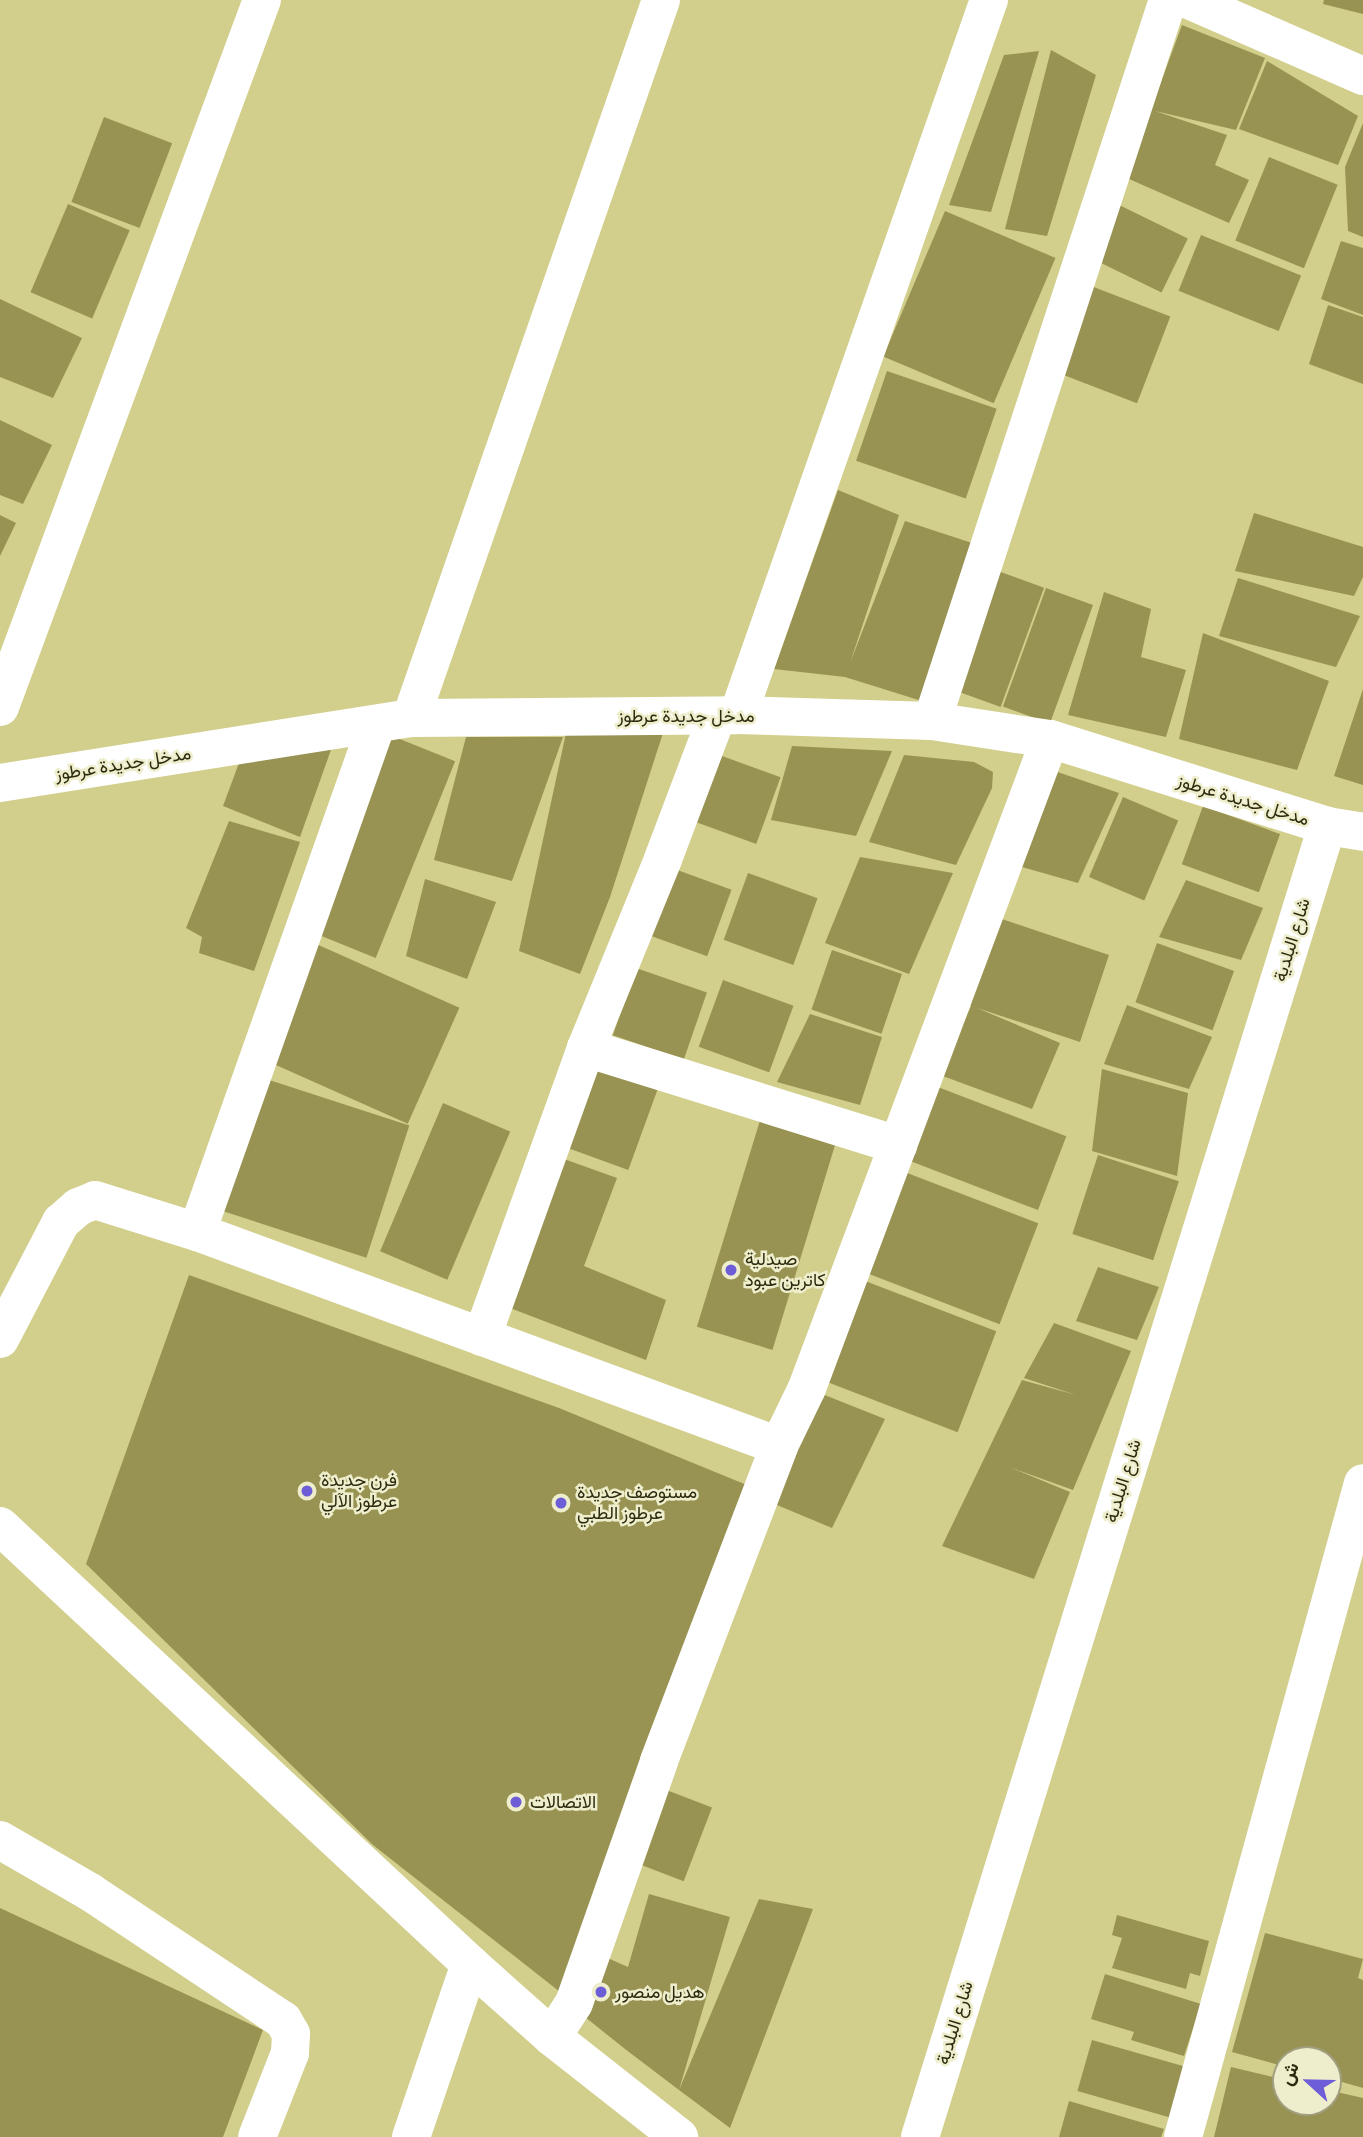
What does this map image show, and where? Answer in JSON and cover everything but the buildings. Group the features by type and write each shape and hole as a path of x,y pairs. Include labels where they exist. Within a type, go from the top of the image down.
{"street":[{"path":"0,707 262,0"},
{"path":"197,1233 393,722 661,0"},
{"path":"482,1337 586,1048 663,859 727,716 989,0"},
{"path":"932,721 1191,2 1363,76"},
{"name":"مدخل جديدة عرطوز","path":"0,783 393,722 727,716 932,721 1049,739 1345,829"},
{"path":"552,2037 574,2003 659,1761 779,1446 807,1388 1049,739"},
{"name":"شارع البلدية","path":"920,2137 1345,829"},
{"path":"586,1048 898,1145"},
{"path":"0,1339 61,1222 78,1207 95,1200 197,1233 779,1446"},
{"path":"1183,2137 1363,1483"},
{"path":"1,1531 470,1964 552,2037 679,2137"},
{"path":"0,1840 89,1892 283,2020 291,2034 290,2053 257,2137"},
{"path":"411,2137 470,1964"}],"place":[{"name":"صيدلية كاترين عبود","path":"731,1270"},
{"name":"فرن جديدة عرطوز الآلي","path":"307,1491"},
{"name":"مستوصف جديدة عرطوز الطبي","path":"561,1503"},
{"name":"الاتصالات","path":"516,1802"},
{"name":"هديل منصور","path":"601,1992"}]}
